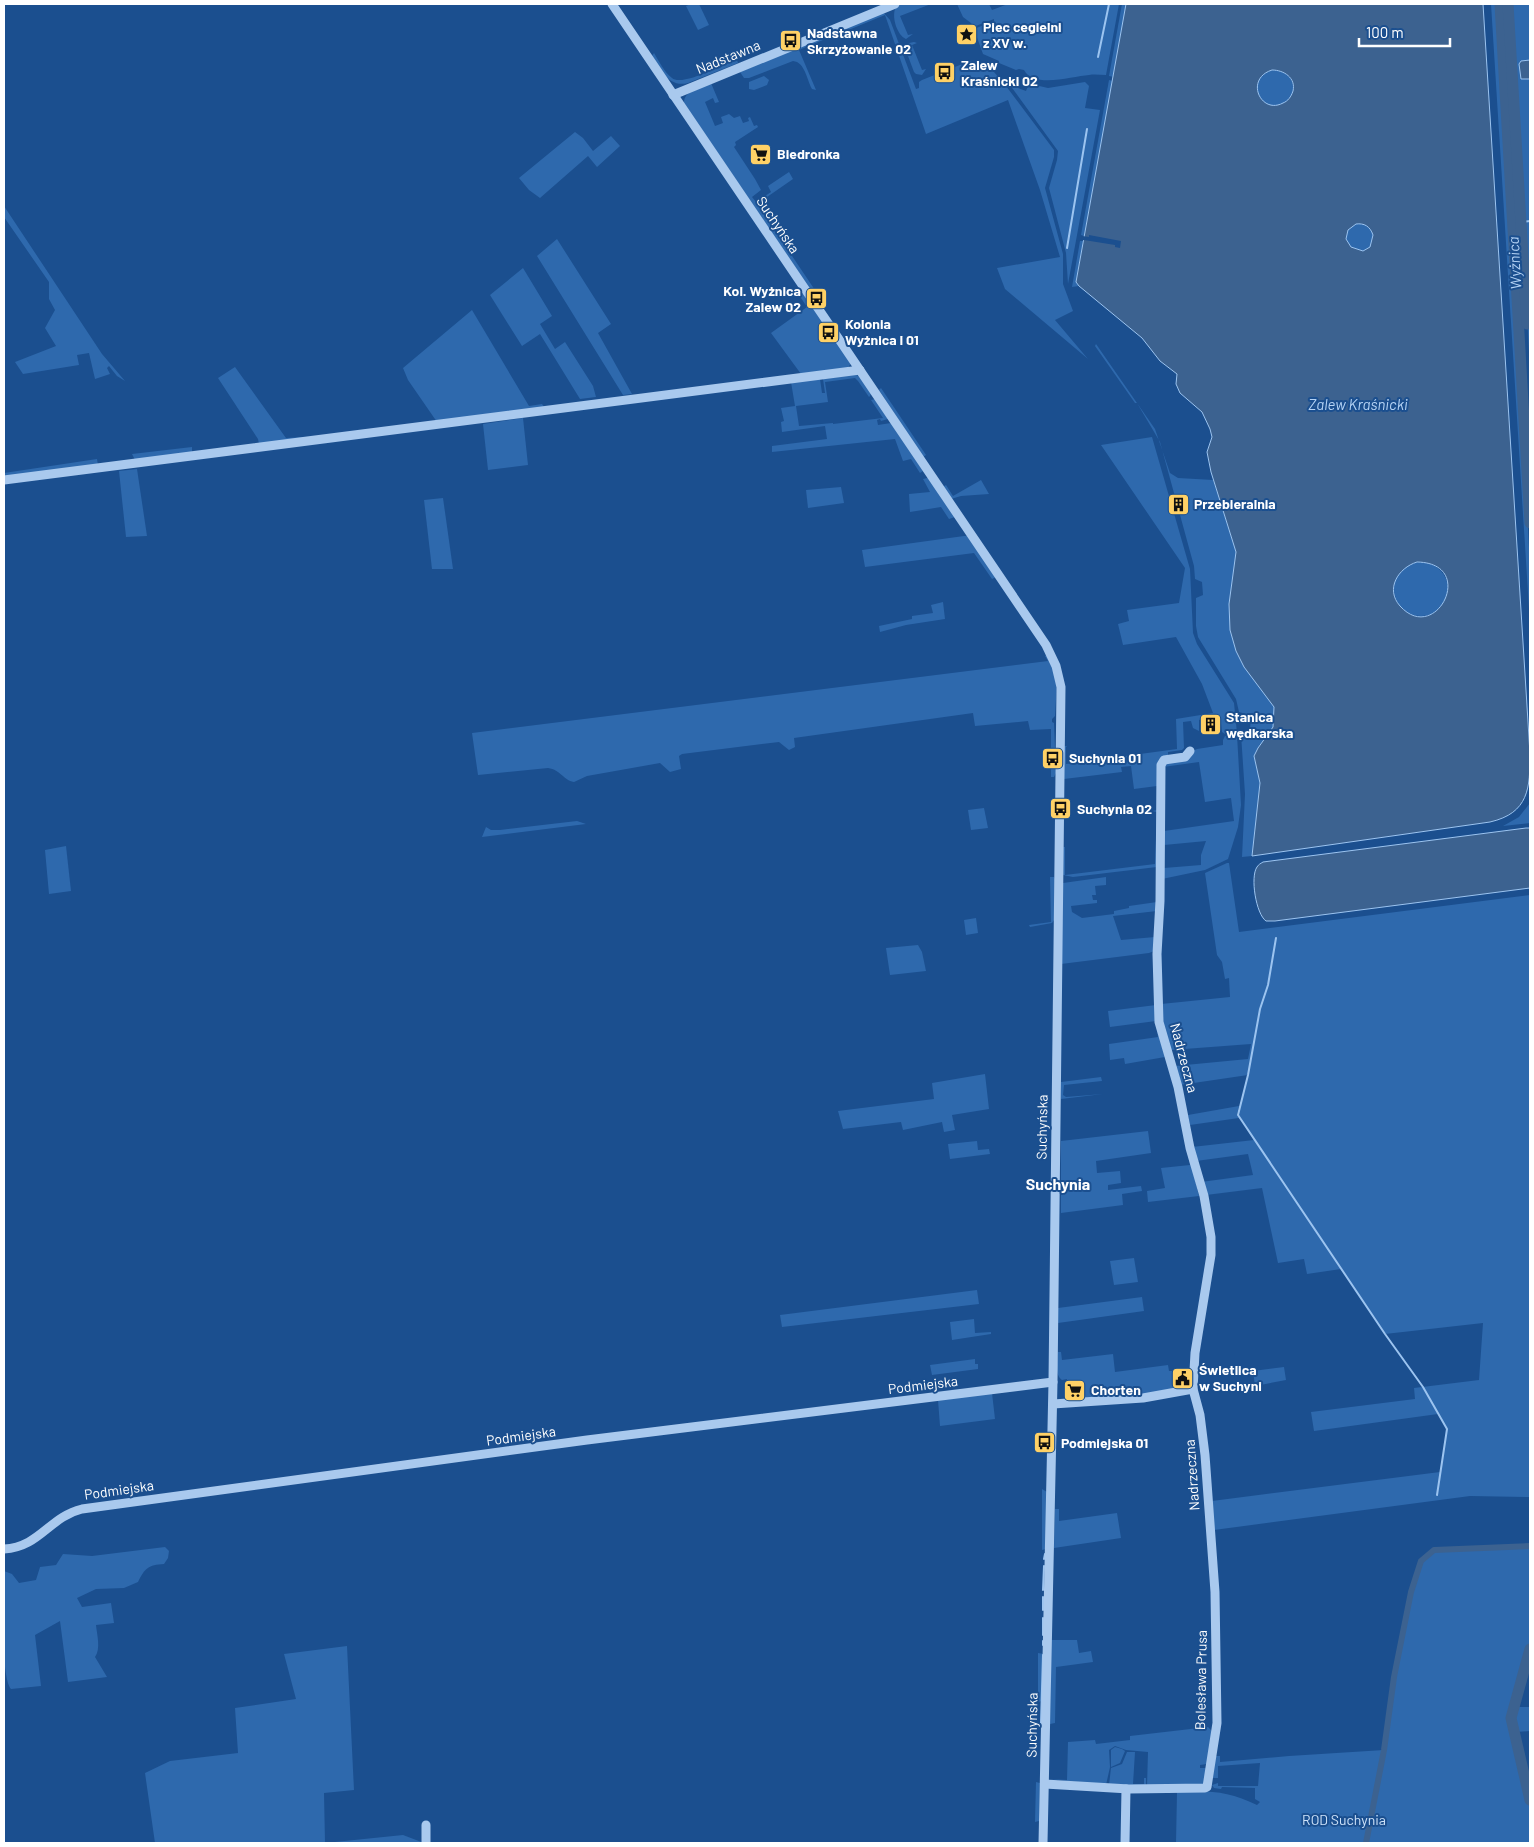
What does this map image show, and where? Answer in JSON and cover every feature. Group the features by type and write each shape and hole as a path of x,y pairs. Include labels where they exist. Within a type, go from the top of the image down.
{"street":[{"path":"612,4 673,95"},
{"name":"Nadstawna","path":"673,95 894,4"},
{"name":"Suchyńska","path":"673,95 1051,653 1058,671 1060,682 1060,764 1053,1404 1043,1843"},
{"path":"4,480 860,370"},
{"name":"Nadrzeczna","path":"1190,751 1185,757 1164,760 1161,765 1160,901 1157,954 1159,1022 1178,1087 1211,1237 1211,1255 1195,1353 1193,1389 1202,1426 1210,1530"},
{"name":"Podmiejska","path":"4,1549 28,1544 61,1517 82,1509 587,1440 1053,1382"},
{"path":"1053,1404 1143,1398 1193,1389"},
{"name":"Bolesława Prusa","path":"1045,1784 1126,1789 1206,1787 1217,1723 1215,1592 1210,1530"},
{"path":"1125,1843 1126,1789"},
{"path":"426,1825 426,1843"}],"green space":[{"path":"699,4 709,25 698,30 686,6"},
{"path":"901,4 931,4 900,16 908,35 913,34 906,39 900,34 895,21 895,9"},
{"path":"957,4 989,4 992,10 1008,4 1119,4 1106,75 1054,80 1036,79 1029,76 1024,70 1016,70 999,63 999,61 983,54 974,29 994,21 994,19 973,27 963,17"},
{"path":"1122,4 1126,4 1114,77 1109,76"},
{"path":"1491,4 1496,4 1525,468 1530,567 1530,625"},
{"path":"1501,4 1507,4 1512,70 1505,70"},
{"path":"1511,4 1530,4 1530,371 1517,96"},
{"path":"883,12 890,20 916,89 919,88 919,82 922,80 970,61 988,65 1054,150 1054,157 1045,188 1063,254 1063,284 1073,311 1055,320 1088,359 1005,289 997,268 1060,257 1040,190 1008,100 926,134 885,15 829,38 830,33"},
{"path":"820,38 823,40 799,50 816,90 812,89 803,68 793,61 749,78 744,78 740,72"},
{"path":"909,43 917,43 912,45 922,70 926,69 922,75 914,72 905,48"},
{"path":"654,53 667,73 677,80 685,80 703,74 737,60 738,63 681,84 666,77 652,56"},
{"path":"1275,70 1282,71 1288,75 1292,81 1292,95 1288,101 1282,105 1275,106 1268,105 1262,101 1258,95 1257,88 1258,81 1262,75 1268,71"},
{"path":"764,76 769,80 767,85 754,90 749,89 749,82"},
{"path":"1109,80 1113,81 1084,236 1081,235"},
{"path":"1085,82 1089,86 1085,108 1100,110 1068,284 1066,253 1049,188 1058,151 1010,85 1026,91 1028,86 1035,85 1048,88"},
{"path":"711,83 719,102 715,103 713,98 705,102 715,126 723,123 721,117 729,114 734,118 740,116 743,123 749,121 748,118 750,117 754,126 757,125 758,127 735,142 736,145 734,147 761,190 752,197 756,202 771,192 768,186 789,172 793,179 757,204 819,296 816,298 684,103 690,92"},
{"path":"575,132 583,138 593,151 611,136 620,146 597,167 588,156 540,198 529,190 519,178"},
{"path":"4,206 102,354 125,381 117,376 109,366 107,368 110,374 95,379 89,353 77,355 79,365 23,374 15,362 56,346 45,328 55,310 49,299 49,282 4,217"},
{"path":"1360,223 1370,227 1374,237 1370,247 1360,251 1350,247 1346,237 1350,227"},
{"path":"557,239 611,324 598,333 632,394 623,395 537,256"},
{"path":"1080,241 1083,241 1076,282 1079,286 1072,287"},
{"path":"523,268 552,316 540,324 555,349 565,342 593,386 596,397 580,399 540,334 522,346 490,295"},
{"path":"800,290 829,330 826,332 828,334 831,332 851,363 848,368 801,374 771,333 807,307 797,292"},
{"path":"472,310 529,406 542,404 545,408 437,422 408,380 403,368"},
{"path":"1096,344 1137,403 1135,403 1095,346"},
{"path":"235,367 286,438 306,438 259,444 258,439 218,378"},
{"path":"855,374 860,377 871,393 869,397 855,378 825,382 828,402 796,406 799,426 883,418 871,400 875,399 888,419 877,420 878,425 891,423 923,471 920,473 911,459 903,461 895,439 772,452 772,446 827,439 825,426 782,432 781,422 784,421 781,408 795,406 791,382 820,379 822,393 825,393 823,379"},
{"path":"881,388 926,455 923,457 879,390"},
{"path":"1137,403 1155,429 1159,440"},
{"path":"523,418 528,465 488,470 483,424"},
{"path":"1152,437 1190,569 1193,633 1197,644 1234,703 1237,733 1225,734 1222,732 1220,717 1199,720 1199,731 1193,728 1191,721 1183,722 1184,748 1168,752 1157,786 1134,789 1131,766 1121,767 1122,772 1064,779 1064,746 1067,746 1066,764 1177,749 1176,719 1213,713 1202,684 1176,637 1123,645 1118,624 1129,621 1127,610 1179,603 1185,568 1101,445"},
{"path":"192,447 192,453 135,460 132,454"},
{"path":"1162,451 1170,473 1178,478 1213,480 1236,552 1229,604 1230,630 1236,651 1244,667 1274,707 1273,727 1254,756 1260,783 1252,856 1242,857 1245,794 1241,734 1250,728 1251,719 1246,714 1239,712 1236,699 1198,637 1196,598 1203,595 1202,582 1195,579 1194,566"},
{"path":"97,459 98,465 4,477 4,473"},
{"path":"137,469 147,536 126,537 119,471"},
{"path":"929,478 955,517 949,519 941,507 910,512 909,494 930,492 923,479"},
{"path":"981,480 989,494 961,496 951,499 943,487 946,485 953,496"},
{"path":"841,487 844,503 808,508 806,490"},
{"path":"443,498 453,569 432,569 424,500"},
{"path":"967,536 996,577 992,579 974,553 865,567 862,550"},
{"path":"1421,562 1431,564 1440,570 1446,579 1448,589 1446,599 1440,608 1431,614 1421,616 1411,614 1402,608 1396,599 1394,589 1396,579 1402,570 1411,564"},
{"path":"943,602 945,619 906,625 880,632 879,626 912,619 912,616 933,613 931,605"},
{"path":"1045,656 1049,656 1057,683 1055,716 1052,719 1054,723 1056,773 1054,777 1051,777 1051,729 1030,730 1028,721 975,726 973,713 794,738 795,747 789,750 779,742 682,754 679,756 681,769 670,772 660,763 587,776 574,782 548,768 478,775 472,733 1048,661"},
{"path":"1237,735 1241,805 1238,827 1228,859 1205,870 1162,879 1164,868 1201,865 1201,855 1206,841 1164,845 1164,831 1234,821 1231,798 1205,802 1199,762 1163,767 1164,764 1197,749 1223,745 1225,736"},
{"path":"1530,803 1530,823 1503,826 1519,817"},
{"path":"984,808 988,828 971,830 968,810"},
{"path":"1157,812 1157,867 1073,877 1063,875 1063,847 1065,847 1065,875 1155,864"},
{"path":"577,821 586,824 482,837 486,827 491,830 500,830"},
{"path":"66,846 71,891 49,894 45,850"},
{"path":"1229,863 1239,932 1530,895 1530,1497 1470,1496 1214,1530 1212,1501 1440,1472 1447,1429 1438,1414 1314,1431 1311,1412 1415,1399 1414,1388 1479,1380 1483,1323 1385,1334 1341,1269 1307,1274 1304,1259 1278,1263 1262,1188 1206,1195 1201,1182 1253,1175 1248,1154 1196,1161 1192,1147 1254,1140 1238,1115 1248,1075 1180,1085 1175,1066 1248,1059 1251,1044 1171,1050 1164,1033 1161,1004 1230,997 1229,978 1225,979 1222,962 1217,955 1205,873"},
{"path":"1050,877 1055,879 1054,920 1052,923 1030,927 1029,925 1051,922"},
{"path":"1106,877 1106,885 1095,886 1096,895 1092,895 1093,900 1097,900 1097,903 1071,906 1072,912 1082,918 1114,914 1114,911 1129,908 1129,906 1157,902 1157,911 1113,916 1121,940 1155,937 1154,951 1061,964 1063,883"},
{"path":"976,918 978,933 966,935 964,920"},
{"path":"918,945 922,952 926,971 890,975 886,948"},
{"path":"1156,1005 1156,1021 1110,1027 1108,1011"},
{"path":"1156,1025 1165,1057 1125,1064 1124,1058 1110,1060 1109,1044 1158,1037"},
{"path":"985,1074 989,1109 952,1115 955,1130 944,1132 942,1122 903,1130 901,1122 843,1129 838,1111 934,1099 932,1083"},
{"path":"1101,1077 1102,1081 1064,1085 1063,1095 1066,1097 1103,1094 1061,1099 1061,1082"},
{"path":"1239,1106 1237,1115 1239,1118 1190,1125 1188,1115"},
{"path":"1183,1130 1199,1196 1148,1202 1147,1191 1165,1188 1161,1168 1190,1165"},
{"path":"1148,1131 1151,1153 1096,1161 1097,1173 1120,1171 1121,1183 1108,1185 1108,1190 1141,1186 1142,1191 1122,1194 1123,1205 1061,1213 1061,1141"},
{"path":"977,1141 978,1150 989,1149 990,1154 950,1159 948,1144"},
{"path":"1134,1258 1138,1282 1114,1285 1110,1261"},
{"path":"977,1290 979,1304 782,1327 780,1315"},
{"path":"1142,1297 1144,1311 1058,1323 1058,1308"},
{"path":"974,1319 975,1333 991,1332 991,1334 952,1340 950,1322"},
{"path":"1058,1352 1061,1352 1062,1360 1113,1354 1115,1372 1168,1365 1169,1371 1173,1371 1177,1390 1142,1397 1085,1398 1084,1390 1081,1390 1081,1384 1067,1385 1067,1379 1062,1380 1058,1374"},
{"path":"975,1359 978,1369 932,1375 930,1365"},
{"path":"1284,1367 1286,1380 1255,1386 1253,1371"},
{"path":"992,1393 995,1419 940,1426 938,1400"},
{"path":"1042,1489 1047,1492 1046,1549 1042,1550"},
{"path":"1055,1509 1059,1509 1059,1521 1117,1513 1121,1538 1054,1548"},
{"name":"ROD Suchynia","path":"1530,1546 1530,1642 1509,1719 1518,1750 1530,1808 1530,1843 1367,1843 1375,1795 1365,1843 1176,1843 1177,1792 1218,1792 1247,1800 1257,1805 1260,1802 1255,1799 1255,1788 1222,1787 1221,1789 1214,1788 1212,1785 1218,1783 1218,1786 1258,1786 1260,1763 1218,1766 1218,1778 1211,1778 1215,1756 1220,1756 1220,1762 1384,1750 1394,1677 1411,1592 1421,1561 1434,1550"},
{"path":"165,1547 169,1551 168,1558 164,1564 148,1568 138,1582 124,1588 96,1589 77,1598 82,1607 111,1603 114,1623 96,1625 98,1646 95,1657 107,1677 68,1682 60,1621 35,1635 41,1686 11,1689 5,1668 4,1571 12,1574 19,1583 36,1580 40,1567 56,1565 63,1554 92,1556"},
{"path":"1051,1640 1077,1640 1079,1653 1091,1651 1093,1662 1056,1667 1055,1723 1050,1724"},
{"path":"347,1646 354,1790 324,1793 325,1843 155,1843 145,1773 170,1761 238,1753 235,1708 296,1699 284,1654"},
{"path":"1038,1653 1044,1654 1042,1701 1038,1702"},
{"path":"1515,1707 1530,1707 1530,1731 1516,1732 1512,1719"},
{"path":"1208,1727 1213,1732 1207,1764 1200,1765 1200,1768 1206,1768 1204,1785 1147,1787 1148,1752 1126,1750 1115,1746 1109,1750 1110,1767 1106,1785 1049,1779 1067,1780 1068,1742 1095,1740 1096,1744 1130,1740 1130,1736"},
{"path":"1115,1747 1125,1751 1120,1763 1111,1767 1111,1750"},
{"path":"1127,1752 1135,1752 1133,1784 1144,1784 1144,1778 1146,1778 1146,1786 1109,1785 1111,1768 1122,1764"},
{"path":"1036,1782 1040,1783 1039,1821 1035,1822"},
{"path":"403,1835 424,1843 325,1843"}],"water":[{"name":"Zalew Kraśnicki","path":"1126,4 1483,4 1530,754 1528,788 1520,805 1513,812 1503,818 1490,822 1252,856 1260,783 1254,756 1273,727 1274,707 1244,667 1236,651 1230,630 1229,604 1236,552 1211,472 1207,452 1212,437 1210,429 1202,412 1180,393 1176,384 1177,374 1160,361 1142,338 1076,282","holes":["1272,70 1285,73 1293,82 1293,91 1288,100 1275,105 1268,104 1262,100 1257,88 1264,74","1356,224 1368,227 1373,235 1370,247 1363,251 1351,247 1346,239 1348,230","1417,562 1435,566 1445,575 1448,587 1445,599 1437,610 1426,616 1414,616 1400,606 1394,593 1394,586 1399,574"]},
{"path":"1530,60 1530,79 1521,79 1519,64 1521,61"},
{"path":"1530,828 1530,888 1275,921 1266,921 1259,911 1254,879 1258,866 1263,862"}],"pier":[{"path":"1089,235 1121,241 1120,248 1115,247 1115,245 1081,241 1082,236 1089,237"}],"waterway":[{"path":"1098,57 1109,4"},
{"name":"Wyżnica","path":"1500,4 1530,523"},
{"name":"Wyżnica","path":"1508,4 1527,324"},
{"path":"1067,248 1087,129"},
{"path":"1522,222 1530,221"},
{"path":"1276,938 1268,985 1260,1009 1248,1075 1238,1115 1385,1334 1423,1387 1447,1429 1437,1495"},
{"path":"1366,1843 1384,1750 1394,1677 1411,1592 1421,1561 1434,1550 1530,1546"},
{"path":"1044,1559 1045,1554"},
{"path":"1043,1590 1044,1566"},
{"path":"1043,1597 1043,1610"},
{"path":"1043,1618 1043,1635"},
{"name":"Wyżnica","path":"1530,1649 1511,1718 1530,1800"},
{"path":"1041,1723 1043,1655"}],"place":[{"name":"Piec cegielni z XV w.","path":"967,35"},
{"name":"Nadstawna Skrzyżowanie 02","path":"791,41"},
{"name":"Zalew Kraśnicki 02","path":"945,73"},
{"name":"Biedronka","path":"761,154"},
{"name":"Kol. Wyżnica Zalew 02","path":"817,299"},
{"name":"Kolonia Wyżnica I 01","path":"829,332"},
{"name":"Przebieralnia","path":"1178,504"},
{"name":"Stanica wędkarska","path":"1210,725"},
{"name":"Suchynia 01","path":"1053,758"},
{"name":"Suchynia 02","path":"1061,809"},
{"name":"Świetlica w Suchyni","path":"1183,1378"},
{"name":"Chorten","path":"1075,1390"},
{"name":"Podmiejska 01","path":"1045,1443"}],"district":[{"name":"Suchynia","path":"1058,1184"}]}
